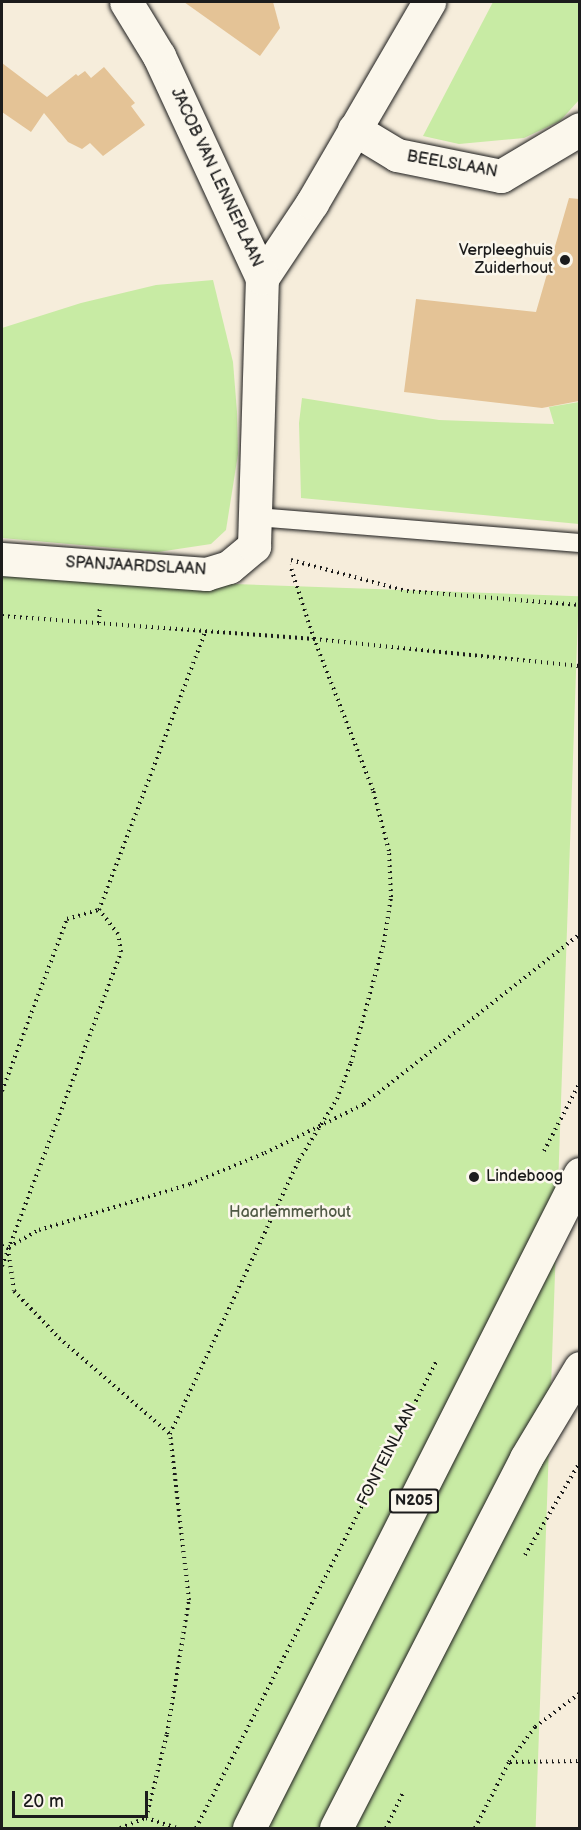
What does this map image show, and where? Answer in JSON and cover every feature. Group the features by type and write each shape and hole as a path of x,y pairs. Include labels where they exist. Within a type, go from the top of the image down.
{"street":[{"name":"JACOB VAN LENNEPLAAN","path":"126,2 159,56 262,278 255,532"},
{"path":"262,278 312,203 429,2"},
{"name":"BEELSLAAN","path":"354,129 397,155 501,176 579,129"},
{"name":"SPANJAARDSLAAN","path":"2,559 206,574 229,567 255,532"},
{"name":"N205","path":"249,1828 579,1174"},
{"path":"336,1828 526,1458 579,1368"}],"lane":[{"path":"255,532 579,543"}],"path":[{"path":"146,1818 166,1734 189,1600 170,1434 299,1160 320,1127 351,1063 384,942 391,897 389,851 373,790 314,639 288,559 407,591 579,605"},
{"path":"2,616 314,639 579,666"},
{"path":"99,910 205,632"},
{"path":"2,1091 67,919 99,910"},
{"path":"2,1266 121,952 118,934 99,910"},
{"path":"2,1246 8,1248 39,1230 190,1184 320,1127 364,1104 437,1050 579,934"},
{"path":"541,1157 579,1082"},
{"path":"8,1248 14,1291 59,1338 170,1434"},
{"name":"FONTEINLAAN","path":"196,1828 443,1348"},
{"path":"475,1828 509,1762 535,1726 579,1693"},
{"path":"509,1762 579,1761"},
{"path":"120,1828 146,1818 177,1828"}],"green space":[{"path":"493,2 579,2 579,100 560,121 524,138 459,144 423,136"},
{"path":"213,280 233,362 237,412 238,454 226,530 211,544 158,552 2,538 2,328 81,303 156,285"},
{"path":"302,398 439,420 554,424 549,407 579,402 579,524 301,498 299,423"},
{"name":"Haarlemmerhout","path":"2,576 579,596 536,1828 2,1828"}],"building":[{"path":"184,2 273,2 280,28 260,56"},
{"path":"2,63 47,97 76,74 78,76 85,71 91,78 104,67 135,103 131,106 145,125 103,156 90,143 82,149 68,142 44,113 31,132 2,112"},
{"name":"Verpleeghuis Zuiderhout","path":"569,198 579,199 579,401 542,408 404,392 416,299 536,312"}],"place":[{"name":"Verpleeghuis Zuiderhout","path":"565,260"},
{"name":"Lindeboog","path":"474,1177"}]}
